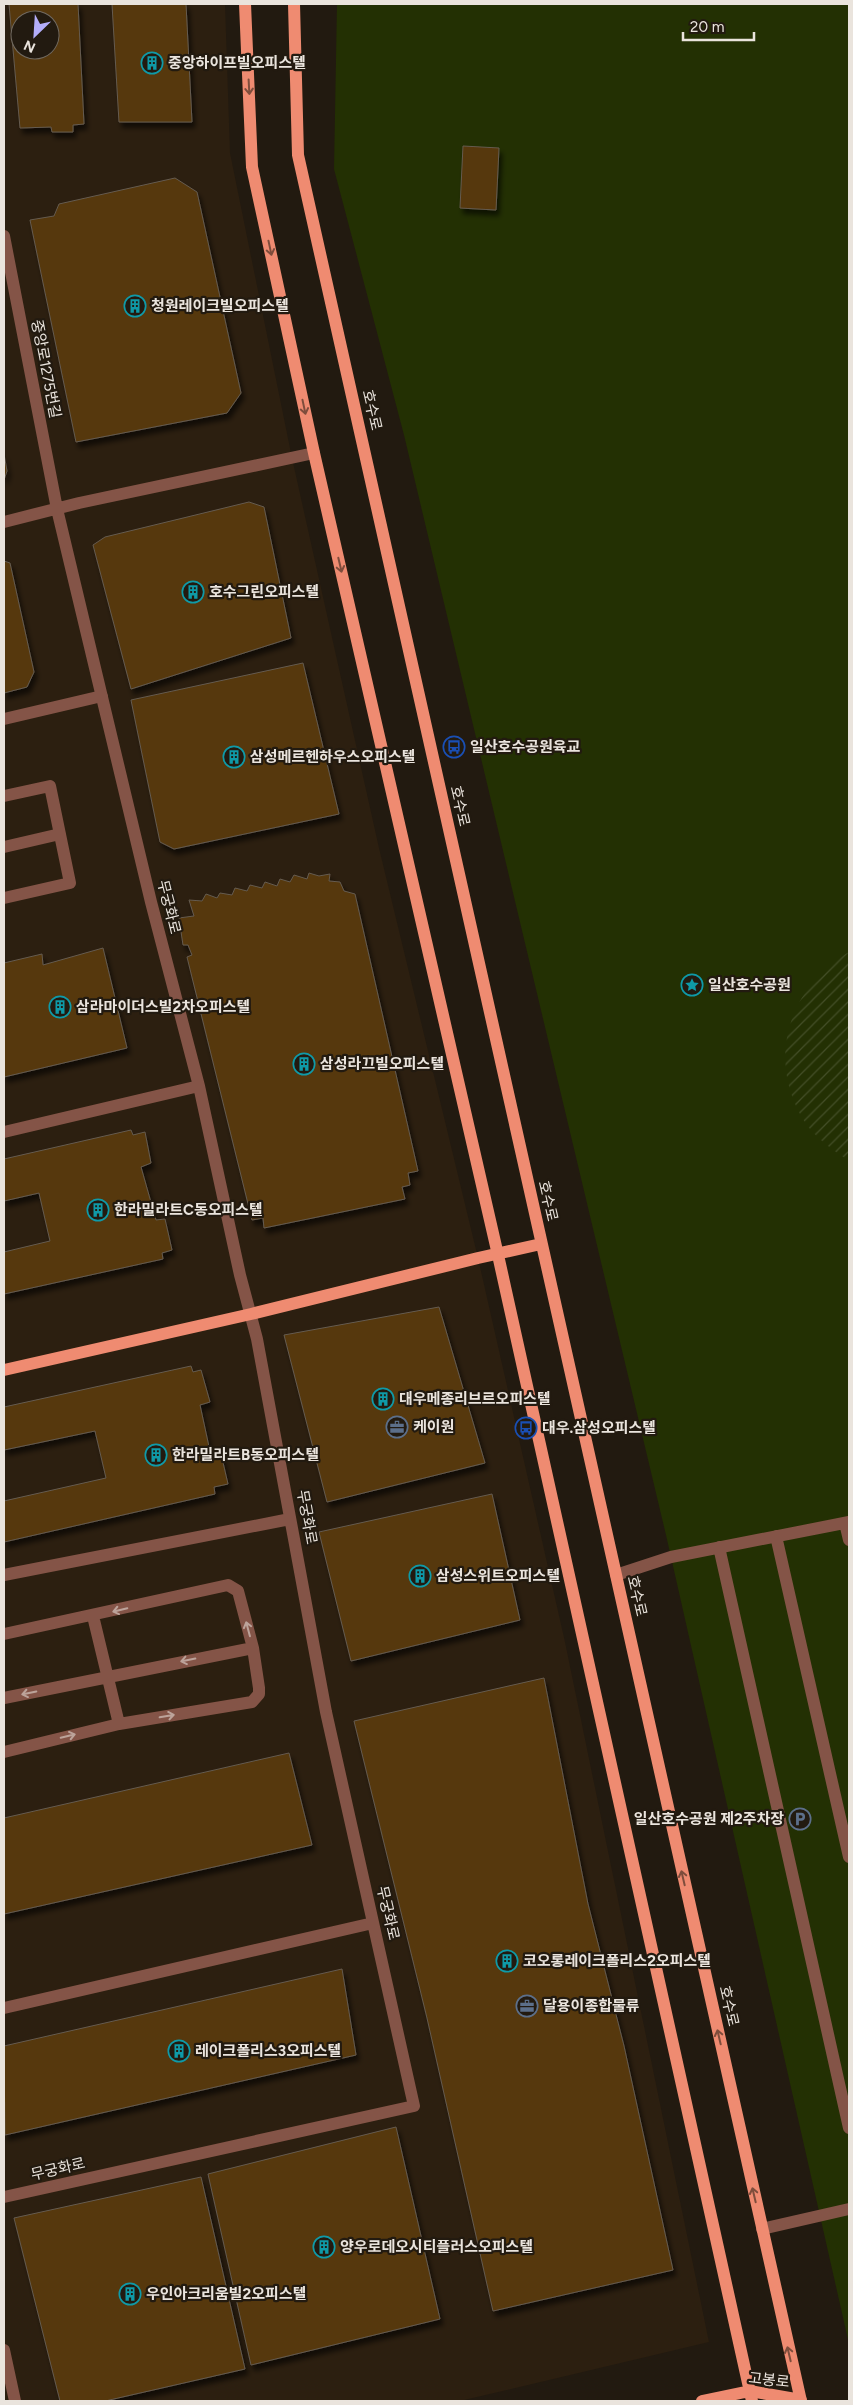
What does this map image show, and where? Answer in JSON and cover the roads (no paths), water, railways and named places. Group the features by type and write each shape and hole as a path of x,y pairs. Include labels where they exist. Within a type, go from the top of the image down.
{"main road":[{"path":"245,4 252,167 314,453 498,1254 751,2396"},
{"name":"호수로","path":"294,4 298,155 800,2401"},
{"path":"4,1370 251,1314 466,1260 541,1244"},
{"name":"고봉로","path":"702,2401 751,2396 800,2401"}],"street":[{"name":"중앙로1275번길","path":"4,236 56,509"},
{"path":"4,522 314,453"},
{"name":"무궁화로","path":"4,2198 414,2106 326,1712 251,1314 240,1275 198,1086 56,509"},
{"path":"4,719 102,696"},
{"path":"4,796 50,786 70,883 4,898"},
{"path":"4,847 60,834"},
{"path":"4,1132 198,1086"},
{"path":"4,1575 290,1519"},
{"path":"616,1575 671,1557 847,1523 849,1540"},
{"path":"776,1536 849,1857"},
{"path":"718,1548 849,2128"},
{"path":"4,1634 228,1585 238,1591 253,1648 259,1688 259,1694 252,1702 119,1724 4,1752"},
{"path":"93,1616 119,1724"},
{"path":"4,1698 253,1648"},
{"path":"4,2008 373,1924"},
{"path":"762,2229 849,2209"},
{"path":"4,2350 15,2401"}],"place":[{"name":"중앙하이프빌오피스텔","path":"152,63"},
{"name":"청원레이크빌오피스텔","path":"135,306"},
{"name":"호수그린오피스텔","path":"193,592"},
{"name":"일산호수공원육교","path":"454,747"},
{"name":"삼성메르헨하우스오피스텔","path":"234,757"},
{"name":"일산호수공원","path":"692,985"},
{"name":"삼라마이더스빌2차오피스텔","path":"60,1007"},
{"name":"삼성라끄빌오피스텔","path":"304,1064"},
{"name":"한라밀라트C동오피스텔","path":"98,1210"},
{"name":"대우메종리브르오피스텔","path":"383,1399"},
{"name":"케이원","path":"397,1427"},
{"name":"대우.삼성오피스텔","path":"526,1428"},
{"name":"한라밀라트B동오피스텔","path":"156,1455"},
{"name":"삼성스위트오피스텔","path":"420,1576"},
{"name":"일산호수공원 제2주차장","path":"800,1819"},
{"name":"코오롱레이크폴리스2오피스텔","path":"507,1961"},
{"name":"달용이종합물류","path":"527,2006"},
{"name":"레이크폴리스3오피스텔","path":"179,2051"},
{"name":"양우로데오시티플러스오피스텔","path":"324,2247"},
{"name":"우인아크리움빌2오피스텔","path":"130,2294"}]}
